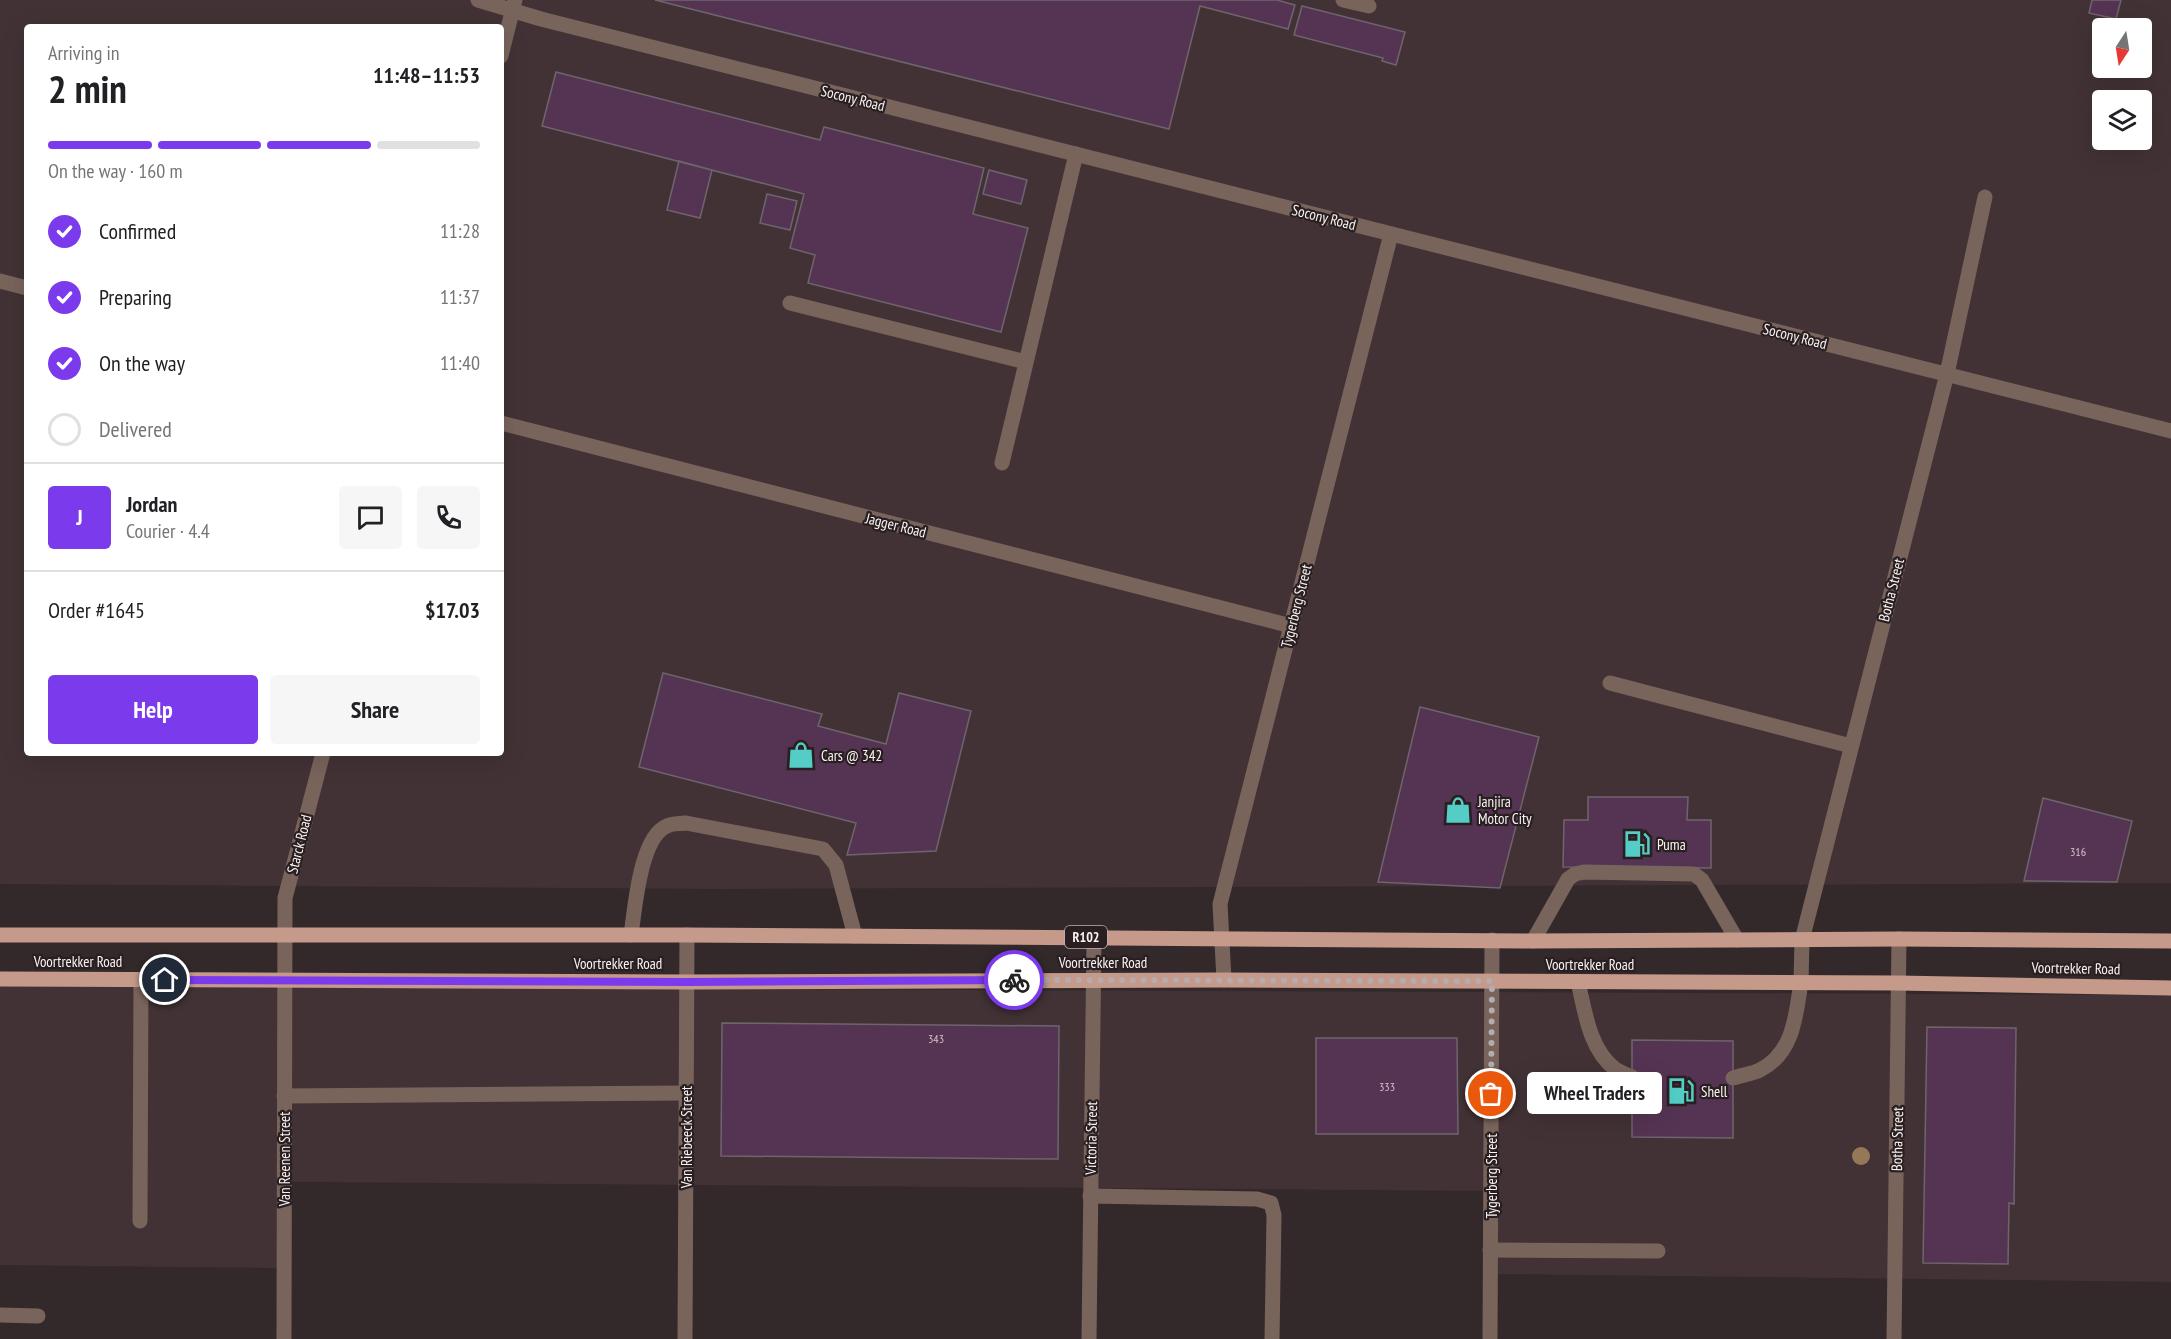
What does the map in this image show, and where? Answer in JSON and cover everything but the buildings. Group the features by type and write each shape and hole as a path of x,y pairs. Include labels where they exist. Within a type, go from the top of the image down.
{"main road":[{"name":"Voortrekker Road","path":"0,935 687,934 1492,940 2171,941"},
{"name":"Voortrekker Road","path":"0,979 687,982 1224,980 1801,982 2171,988"}],"street":[{"name":"Socony Road","path":"478,0 514,5 541,19 2171,431"},
{"path":"1343,0 1369,6"},
{"path":"504,44 514,5"},
{"path":"1002,464 1076,154"},
{"name":"Botha Street","path":"1733,1078 1762,1069 1782,1052 1794,1029 1801,982 1802,940 1947,374 1985,197"},
{"name":"Tygerberg Street","path":"1224,980 1220,904 1391,234"},
{"path":"0,280 24,287"},
{"path":"790,303 1026,362"},
{"name":"Jagger Road","path":"504,424 1291,626"},
{"path":"1610,683 1851,746"},
{"name":"Starck Road","path":"285,980 285,898 322,756"},
{"path":"631,935 644,861 649,846 661,829 669,825 686,824 824,849 836,865 855,936"},
{"path":"1533,940 1568,879 1584,872 1694,874 1702,880 1737,940"},
{"name":"Van Riebeeck Street","path":"685,1339 687,934"},
{"name":"Victoria Street","path":"1089,1339 1094,938"},
{"name":"Botha Street","path":"1894,1339 1899,939"},
{"name":"Tygerberg Street","path":"1490,1339 1492,940"},
{"path":"140,1221 141,980"},
{"name":"Van Reenen Street","path":"284,1339 285,980"},
{"path":"1578,982 1588,1028 1599,1050 1614,1068 1632,1077"},
{"path":"284,1096 686,1093"},
{"path":"1090,1196 1257,1198 1271,1203 1275,1215 1272,1339"},
{"path":"1490,1250 1658,1251"},
{"path":"0,1315 38,1317"}],"shaded area":[{"path":"0,0 2171,0 2171,883 726,889 0,884"},
{"path":"0,986 2171,995 2171,1282 1497,1274 1497,1191 286,1182 284,1268 0,1265"}],"way so far":[{"path":"1014,980 1492,981 1491,1094"}],"place":[{"name":"Cars @ 342","path":"801,755"},
{"name":"Janjira Motor City","path":"1458,810"},
{"name":"Puma","path":"1637,844"},
{"name":"Shell","path":"1681,1091"},
{"name":"Wheel Traders","path":"1491,1094"}],"route":[{"path":"165,980 687,982 1014,980"}]}
